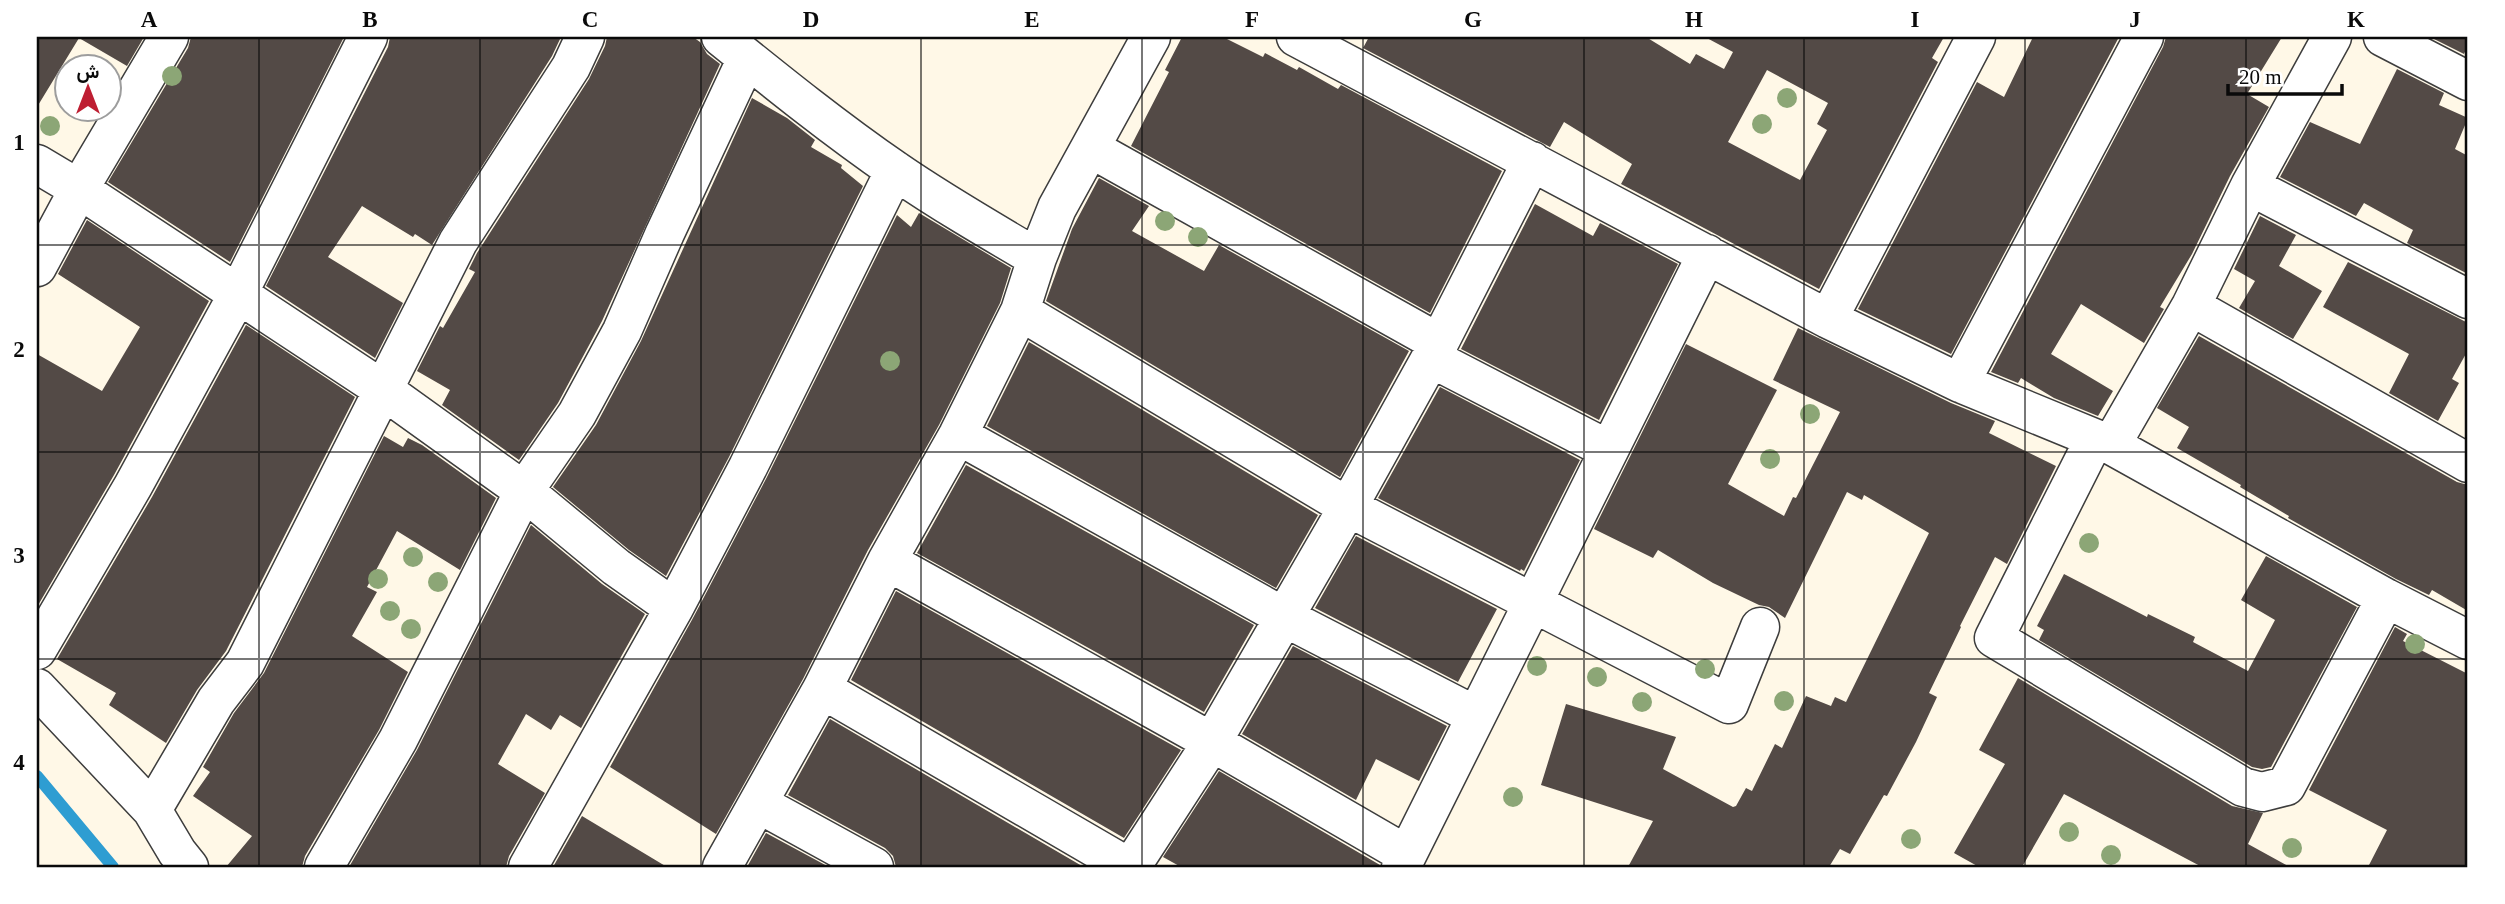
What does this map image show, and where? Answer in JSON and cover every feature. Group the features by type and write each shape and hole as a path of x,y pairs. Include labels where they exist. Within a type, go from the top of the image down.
{"street":[{"path":"37,267 79,189 169,37"},
{"path":"37,650 238,294 368,37"},
{"path":"152,810 216,701 245,663 458,242 570,67 585,37"},
{"path":"722,867 822,689 887,561 958,435 1020,311 1057,208 1151,37"},
{"path":"1296,37 1828,319 1960,383 2103,443 2468,640"},
{"path":"1828,319 1976,37"},
{"path":"1960,383 2144,37"},
{"path":"2332,37 2250,186 2191,306 2103,443 1994,638 2243,786 2262,792 2286,786 2386,598"},
{"path":"2383,37 2468,81"},
{"path":"324,867 398,740 524,491 577,414 622,331 665,233 734,47 813,110 895,170 1037,258"},
{"path":"1090,148 1609,450"},
{"path":"822,689 1130,867 1212,742 1348,507 1435,350 1532,162"},
{"path":"37,164 382,389 524,491 597,552 674,608"},
{"path":"528,867 674,608 748,467 895,170"},
{"path":"2250,186 2468,299"},
{"path":"887,561 1212,742 1404,861 1707,254"},
{"path":"2191,306 2468,463"},
{"path":"1020,311 1348,507 1729,704 1760,627"},
{"path":"958,435 1283,617 1476,716"},
{"path":"37,688 152,810 188,867"},
{"path":"759,804 874,867"}],"building":[{"path":"37,37 144,37 127,66 122,63 122,52 103,52 79,38 70,52 52,52 52,82 37,107"},
{"path":"191,37 344,37 230,262 108,182 188,48"},
{"path":"390,37 561,37 552,56 432,245 415,234 413,237 362,206 328,257 403,303 375,358 266,286 388,47"},
{"path":"607,37 693,37 700,42 707,54 720,64 602,321 558,403 519,460 442,405 450,390 417,371 440,326 443,328 475,272 469,269 477,253 589,79"},
{"path":"1182,37 1223,37 1263,57 1265,53 1297,70 1299,67 1338,89 1341,85 1502,171 1430,313 1131,146 1169,72 1165,70"},
{"path":"1369,37 1646,37 1690,64 1696,54 1724,69 1733,52 1705,37 1944,37 1932,58 1938,62 1819,289 1621,184 1632,164 1564,122 1550,147 1363,48","holes":["1767,70 1828,103 1817,124 1827,130 1800,180 1728,142"]},
{"path":"2033,37 2119,37 1951,354 1858,309 1977,82 2004,97"},
{"path":"2166,37 2282,37 2247,94 2269,107 2230,176 2192,254 2160,307 2164,309 2144,343 2081,304 2051,354 2113,391 2098,416 2054,398 2021,378 2018,383 1991,372"},
{"path":"2430,37 2468,37 2468,45 2464,54"},
{"path":"2397,69 2444,93 2439,105 2468,118 2455,149 2468,156 2468,274 2407,243 2413,230 2364,203 2356,216 2280,177 2310,122 2360,144"},
{"path":"752,98 787,118 815,140 811,147 842,165 841,168 863,186 729,457 666,576 629,550 553,487 596,425 641,341"},
{"path":"1099,178 1149,206 1132,231 1204,271 1219,245 1409,351 1340,477 1046,301 1072,229"},
{"path":"1535,204 1593,236 1600,223 1678,264 1599,420 1461,349"},
{"path":"919,213 1011,268 1000,303 939,425 868,550 803,679 716,834 610,767 767,477 897,215 911,227"},
{"path":"2260,216 2296,235 2279,266 2322,291 2293,339 2239,308 2255,281 2234,269"},
{"path":"87,220 209,301 114,475 37,607 37,354 102,391 140,327 58,274"},
{"path":"2348,262 2468,323 2468,350 2452,379 2459,383 2438,421 2389,393 2409,354 2323,307"},
{"path":"246,325 355,397 226,651 197,690 166,743 109,705 116,693 57,659 152,497"},
{"path":"1798,328 1951,403 1995,421 1989,433 2056,466 2007,564 1995,557 1929,693 1937,697 1916,742 1887,796 1884,795 1850,854 1840,849 1829,867 1628,867 1653,821 1541,785 1566,704 1676,737 1663,769 1733,807 1736,806 1746,788 1752,791 1775,744 1782,748 1806,696 1831,706 1835,697 1846,702 1929,533 1864,495 1862,500 1847,492 1785,618 1769,607 1759,605 1713,583 1658,550 1653,558 1594,529 1686,344 1777,390 1728,484 1784,516 1840,412 1773,380"},
{"path":"2199,336 2457,482 2468,485 2468,611 2432,590 2429,595 2396,579 2288,518 2289,516 2240,487 2241,485 2177,448 2189,427 2157,408"},
{"path":"1029,342 1318,515 1276,588 987,426"},
{"path":"1440,387 1580,460 1524,571 1378,498"},
{"path":"384,436 403,447 408,438 422,445 496,498 460,570 397,531 367,587 377,592 352,636 408,672 379,730 305,856 302,867 226,867 252,836 193,796 210,772 203,767 234,713 264,673"},
{"path":"966,465 1254,625 1204,712 917,553"},
{"path":"531,525 602,584 645,614 581,728 560,715 551,730 526,714 498,764 545,793 509,856 506,867 349,867 417,750"},
{"path":"1356,536 1497,609 1458,682 1315,608"},
{"path":"2266,556 2357,607 2271,767 2252,767 2039,640 2044,630 2037,626 2064,574 2147,617 2148,614 2195,637 2193,642 2248,671 2275,620 2241,600"},
{"path":"896,591 1181,750 1124,838 851,680"},
{"path":"2395,627 2407,634 2403,641 2468,674 2468,867 2368,867 2387,830 2309,790"},
{"path":"1293,646 1447,726 1419,781 1376,759 1356,800 1242,734"},
{"path":"2018,678 2232,806 2263,813 2248,844 2290,867 2202,867 2064,794 2022,867 1979,867 1954,853 2005,764 1979,750"},
{"path":"830,719 1082,866 896,867 893,856 885,848 788,795"},
{"path":"1219,771 1380,865 1379,867 1181,867 1163,857"},
{"path":"582,816 667,867 553,867"},
{"path":"766,833 829,867 747,867"}],"waterway":[{"path":"37,776 113,867"}]}
